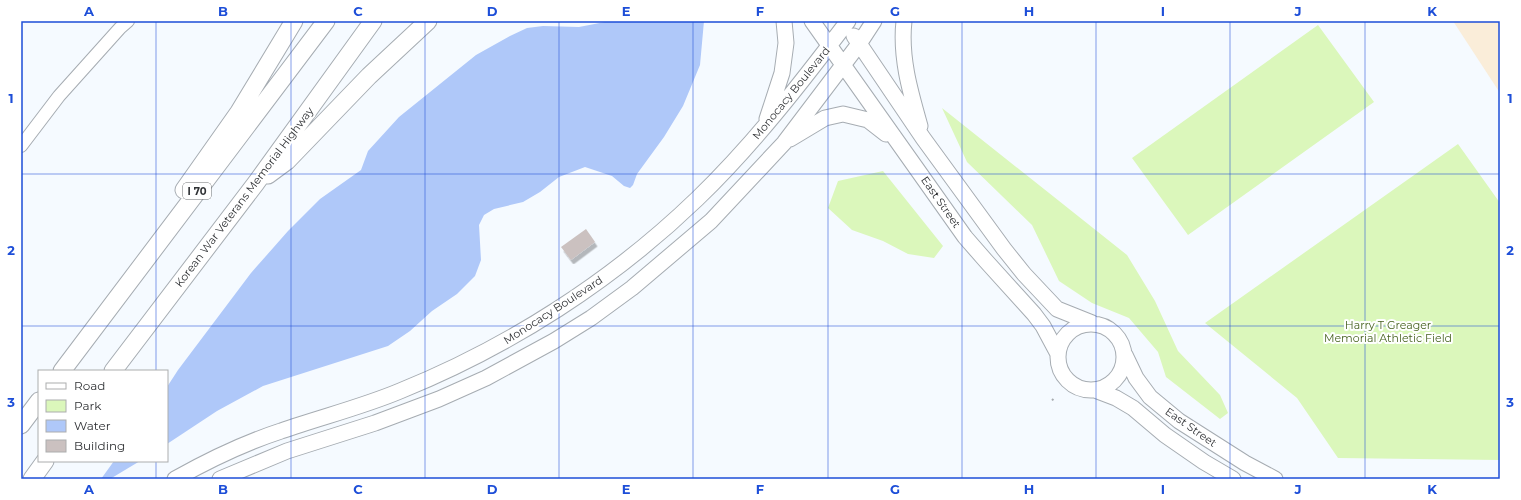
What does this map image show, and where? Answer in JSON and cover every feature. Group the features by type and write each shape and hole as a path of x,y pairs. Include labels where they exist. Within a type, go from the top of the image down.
{"highway":[{"path":"66,366 238,112 294,21"},
{"name":"I 70","path":"66,366 326,21"},
{"name":"Korean War Veterans Memorial Highway","path":"115,370 256,183 373,21"},
{"path":"256,183 287,161 369,76 428,21"},
{"path":"21,425 38,402"},
{"path":"32,479 44,462"}],"main road":[{"path":"764,127 782,73 786,43 784,21"},
{"name":"East Street","path":"812,21 965,237 1043,326 1058,354"},
{"name":"Monocacy Boulevard","path":"220,479 287,451 375,423 439,399 486,378 554,341 591,318 632,288 711,221 784,143 859,44 874,21"},
{"path":"904,21 904,60 910,91 923,138"},
{"name":"Monocacy Boulevard","path":"175,479 200,465 280,431 400,392 513,337 563,306 613,271 657,235 696,200 732,164 764,127 846,22"},
{"name":"East Street","path":"846,22 859,44 923,138 1004,249 1046,299 1057,309 1092,324"},
{"path":"784,143 825,118 843,114 868,120 904,150"},
{"path":"1092,324 1104,326 1114,332 1120,338 1125,355 1123,368 1119,376 1109,386 1095,390 1085,390 1075,386 1065,378 1059,366 1058,354 1060,344 1066,334 1079,326 1092,324"},
{"name":"East Street","path":"1125,355 1136,378 1150,397 1179,421 1245,463 1275,479"},
{"name":"East Street","path":"1095,390 1116,398 1133,408 1165,435 1204,462 1233,479"}],"lane":[{"path":"21,146 59,96 128,21"}],"path":[{"path":"1052,399 1055,402"}],"shaded area":[{"path":"1453,21 1500,21 1500,93"}],"green space":[{"path":"1318,25 1374,102 1188,235 1132,158"},
{"path":"942,108 1127,255 1155,301 1178,351 1220,395 1228,413 1220,419 1166,377 1158,352 1129,318 1092,303 1059,281 1032,225 967,162"},
{"name":"Harry T Greager Memorial Athletic Field","path":"1458,144 1500,203 1500,460 1338,458 1297,398 1205,323"},
{"path":"883,171 943,246 934,258 908,254 883,241 852,230 828,208 838,181"}],"water":[{"path":"610,21 704,21 700,65 683,106 664,137 637,174 633,185 630,188 624,186 612,176 585,167 559,177 540,192 523,202 494,209 484,215 479,225 481,260 475,276 457,294 432,311 410,331 388,346 263,386 217,411 168,443 168,385 178,370 251,273 288,231 320,199 361,170 368,151 399,117 476,55 510,36 527,28 543,26 579,27"},
{"path":"113,462 138,462 110,479 101,479"}],"building":[{"path":"586,229 595,242 571,260 561,247"}]}
